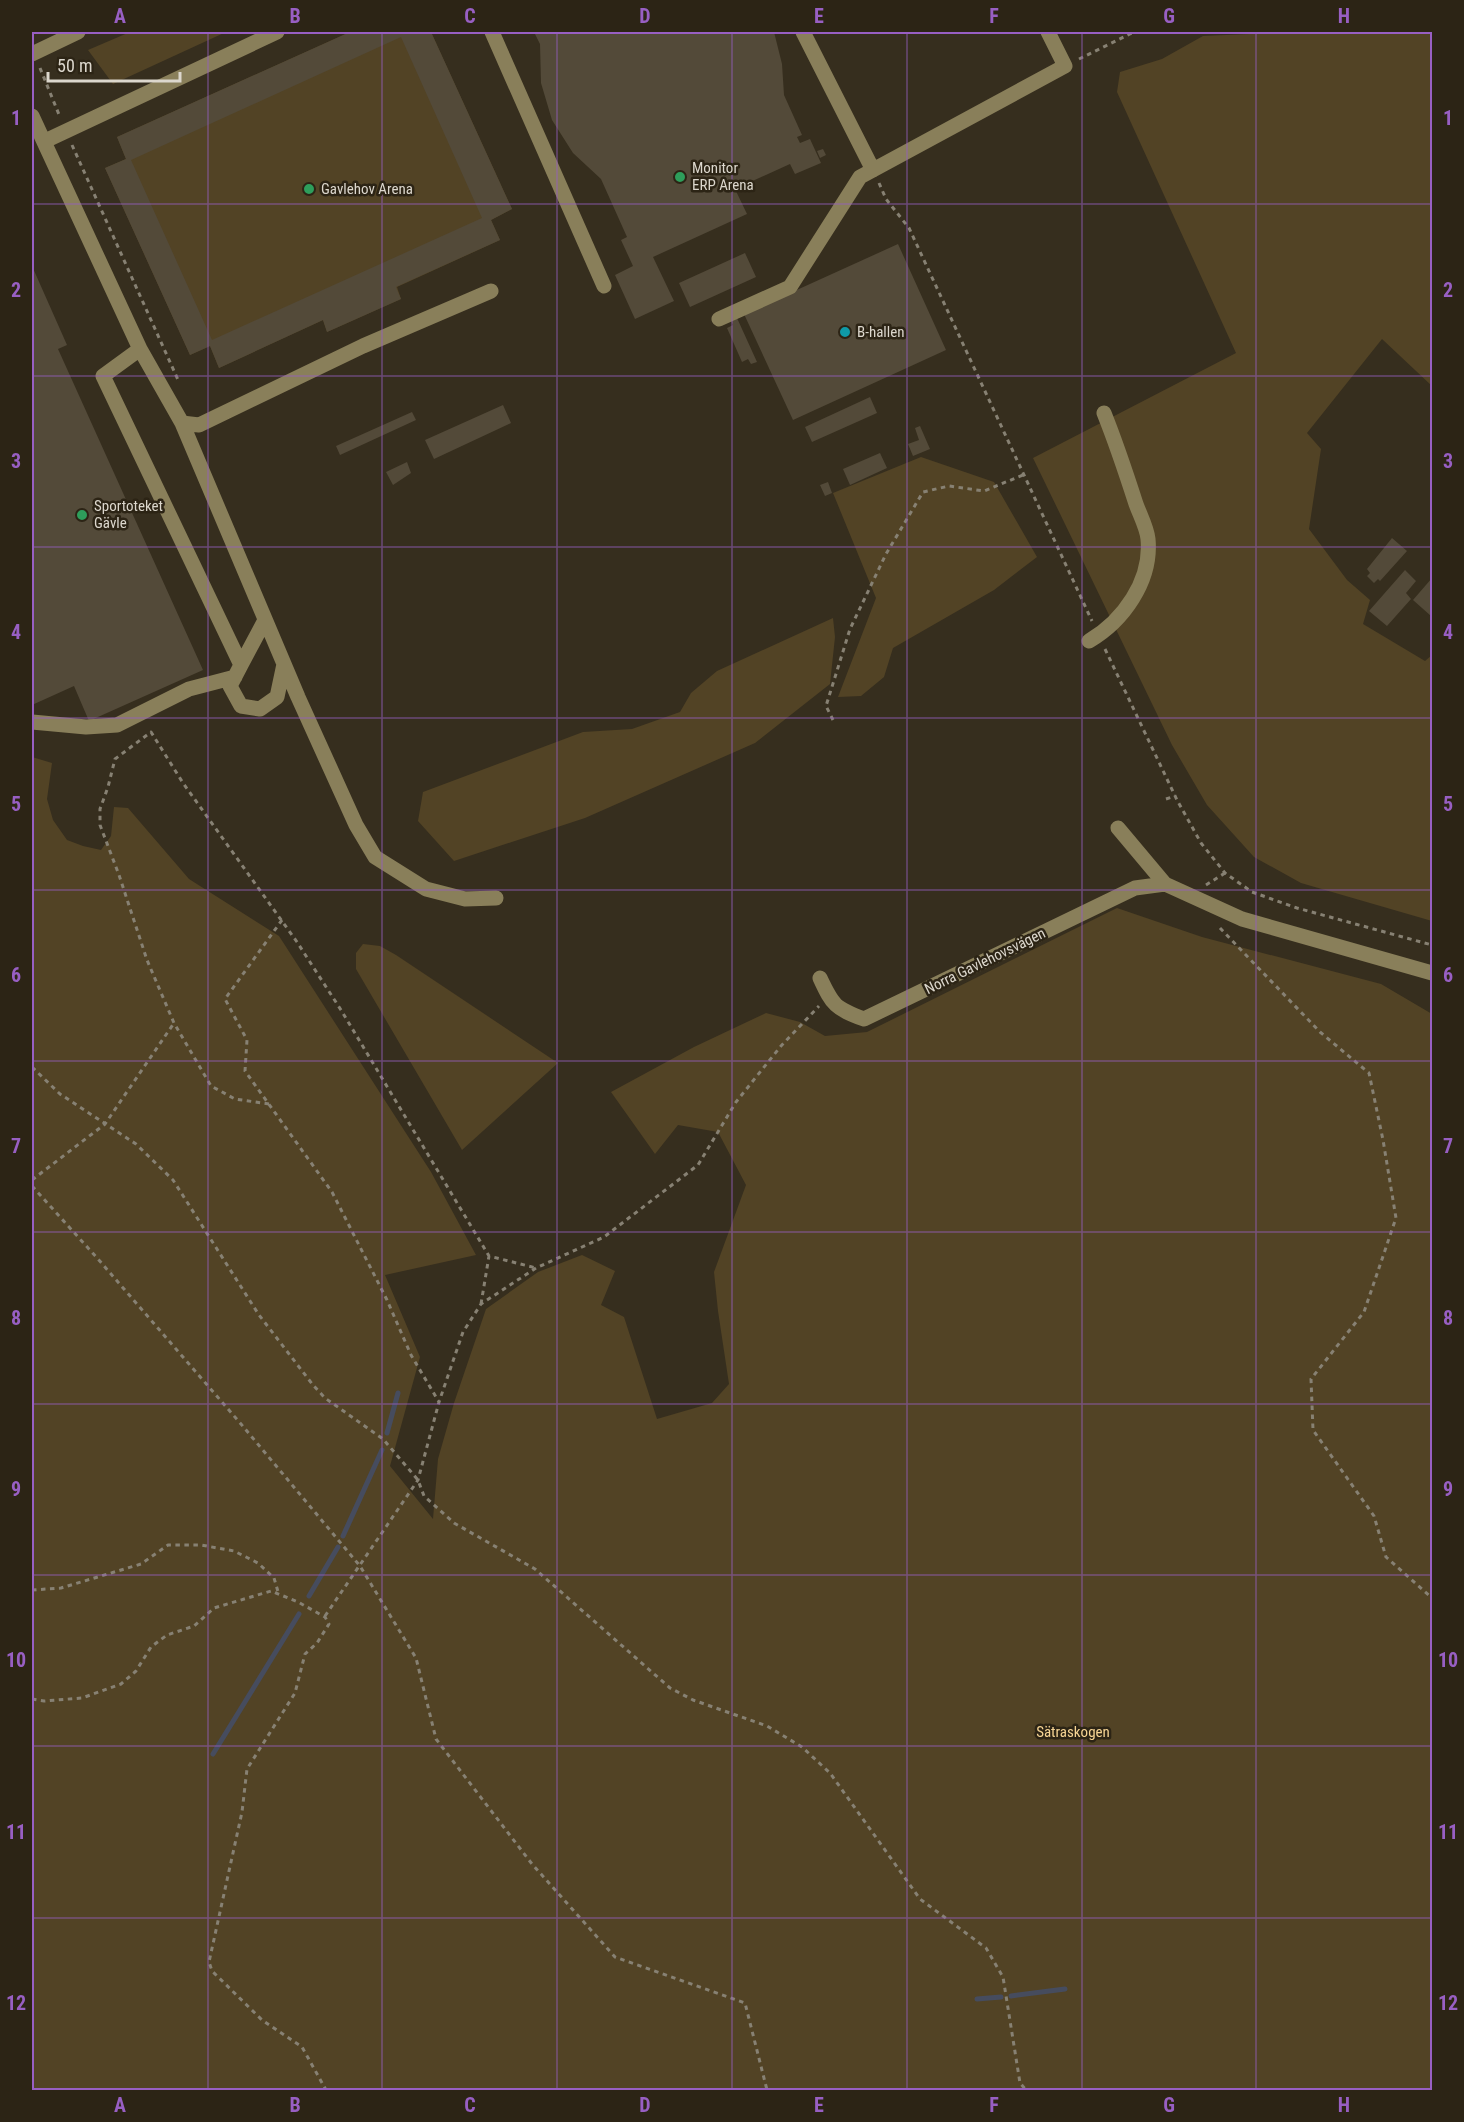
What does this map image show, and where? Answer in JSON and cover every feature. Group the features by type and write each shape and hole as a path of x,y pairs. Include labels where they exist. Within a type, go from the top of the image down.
{"street":[{"path":"33,53 78,32"},
{"path":"45,141 277,32"},
{"path":"492,32 604,286"},
{"path":"803,32 873,170"},
{"path":"719,319 790,286 860,177 1065,66 1048,32"},
{"path":"32,116 140,349 182,423 284,664 356,825 375,857 426,889 465,899 496,898"},
{"path":"182,423 199,425 363,346 491,291"},
{"path":"140,349 103,376 238,671"},
{"path":"1089,641 1120,618 1146,569 1148,538 1104,413"},
{"path":"265,620 230,686 242,706 261,709 278,697 284,664"},
{"path":"32,722 86,727 117,725 189,689 238,671"},
{"path":"1118,828 1165,884 1242,919 1432,974"},
{"name":"Norra Gavlehovsvägen","path":"820,978 829,997 840,1010 864,1019 1135,888 1165,884"}],"path":[{"path":"1065,66 1134,32"},
{"path":"33,53 66,132 179,382"},
{"path":"833,720 826,706 850,629 886,554 923,492 949,486 984,491 1023,475"},
{"path":"270,1104 234,1099 211,1086 174,1023 147,960 100,825 100,808 108,787 114,759 151,732 183,783 282,920 341,1010 489,1256 481,1304 463,1332 439,1402 418,1480 325,1617"},
{"path":"1166,799 1175,796"},
{"path":"282,920 225,999 247,1040 244,1071 332,1192 358,1239 411,1355 439,1402"},
{"path":"1212,920 1320,1032 1370,1073 1396,1218 1364,1312 1311,1379 1313,1430 1374,1516 1386,1557 1432,1598"},
{"path":"481,1304 536,1268 604,1237 698,1165 736,1102 781,1046 829,997"},
{"path":"32,1180 105,1124 174,1023"},
{"path":"32,1067 60,1094 136,1144 173,1180 259,1315 313,1385 325,1398 384,1439 418,1480 424,1496 454,1523 535,1569 670,1688 693,1700 767,1726 802,1747 830,1773 920,1899 986,1948 1003,1977 1020,2082 1026,2091"},
{"path":"32,1186 241,1424 360,1566 416,1658 436,1740 532,1864 615,1957 745,2003 767,2091"},
{"path":"489,1256 536,1268"},
{"path":"32,1590 61,1588 141,1564 168,1545 201,1545 234,1551 258,1563 274,1578 279,1595"},
{"path":"32,1699 44,1701 82,1698 121,1684 136,1671 151,1647 167,1635 194,1626 214,1608 271,1591 298,1602 325,1617 329,1624 317,1643 305,1654 295,1693 247,1769 242,1812 209,1962 212,1971 262,2020 302,2047 326,2091"}],"green space":[{"path":"130,32 226,32 113,84 88,50"},
{"name":"Gavlehov Arena","path":"350,32 431,32 512,209 491,220 500,240 397,287 401,299 327,332 323,320 219,368 210,346 190,355 105,168 126,159 117,137"},
{"path":"1297,32 1432,32 1432,386 1382,339 1307,433 1321,449 1309,529 1347,580 1370,600 1363,624 1425,661 1432,655 1432,921 1301,883 1254,857 1207,805 1172,745 1033,458 1236,353 1117,92 1120,72 1162,59 1203,36"},
{"path":"921,457 994,482 1037,557 994,590 893,648 884,677 861,696 838,697 876,598 833,493"},
{"path":"833,618 835,637 830,684 755,743 585,818 454,861 418,821 423,792 583,732 632,729 680,712 691,693 717,671"},
{"name":"Sätraskogen","path":"32,757 52,763 47,799 53,820 67,840 101,850 111,836 114,807 128,808 189,879 279,936 431,1172 476,1255 385,1275 420,1357 390,1466 433,1519 438,1459 454,1403 486,1309 538,1272 582,1255 615,1271 601,1305 624,1317 657,1419 712,1403 729,1384 714,1272 746,1185 718,1132 678,1125 655,1154 611,1092 694,1047 766,1013 800,1022 825,1036 867,1032 1117,908 1202,937 1381,984 1432,1014 1432,2090 32,2090"},
{"path":"363,944 380,946 396,955 558,1063 462,1150 356,969 356,953"}],"building":[{"path":"350,32 431,32 512,209 491,220 500,240 396,287 401,299 327,332 323,320 219,368 210,346 190,355 105,168 126,159 117,137","holes":["401,37 482,218 212,340 131,160"]},
{"name":"Monitor ERP Arena","path":"534,32 774,32 782,64 784,95 802,135 797,137 800,143 810,139 821,163 795,174 790,164 735,189 747,214 653,257 674,301 635,319 615,275 633,266 621,240 627,237 601,179 573,153 552,120 541,83 540,44"},
{"path":"823,149 826,155 820,158 817,151"},
{"name":"B-hallen","path":"898,244 946,350 793,420 744,314"},
{"path":"745,253 756,277 690,307 679,283"},
{"name":"Sportoteket Gävle","path":"32,266 67,345 58,349 203,670 89,721 74,686 32,705"},
{"path":"737,318 757,362 751,364 748,359 742,362 727,328 733,325 731,321"},
{"path":"870,397 877,413 812,442 805,427"},
{"path":"503,405 511,423 434,459 425,440"},
{"path":"412,412 416,420 340,455 336,446"},
{"path":"920,426 930,449 913,456 908,444 919,440 915,428"},
{"path":"880,453 887,468 850,485 843,469"},
{"path":"407,462 411,473 393,485 386,472"},
{"path":"828,482 832,493 825,496 820,485"},
{"path":"1392,538 1407,551 1380,581 1378,579 1374,583 1367,576 1370,573 1367,569"},
{"path":"1405,570 1416,581 1406,593 1411,599 1387,626 1369,611"},
{"path":"1432,578 1432,614 1431,616 1413,600"}],"waterway":[{"path":"387,1433 398,1393"},
{"path":"343,1536 382,1450"},
{"path":"309,1596 338,1547"},
{"path":"213,1754 299,1614"},
{"path":"1011,1996 1065,1989"},
{"path":"977,1999 1001,1997"}],"place":[{"name":"Monitor ERP Arena","path":"680,177"},
{"name":"Gavlehov Arena","path":"309,189"},
{"name":"B-hallen","path":"845,332"},
{"name":"Sportoteket Gävle","path":"82,515"}]}
